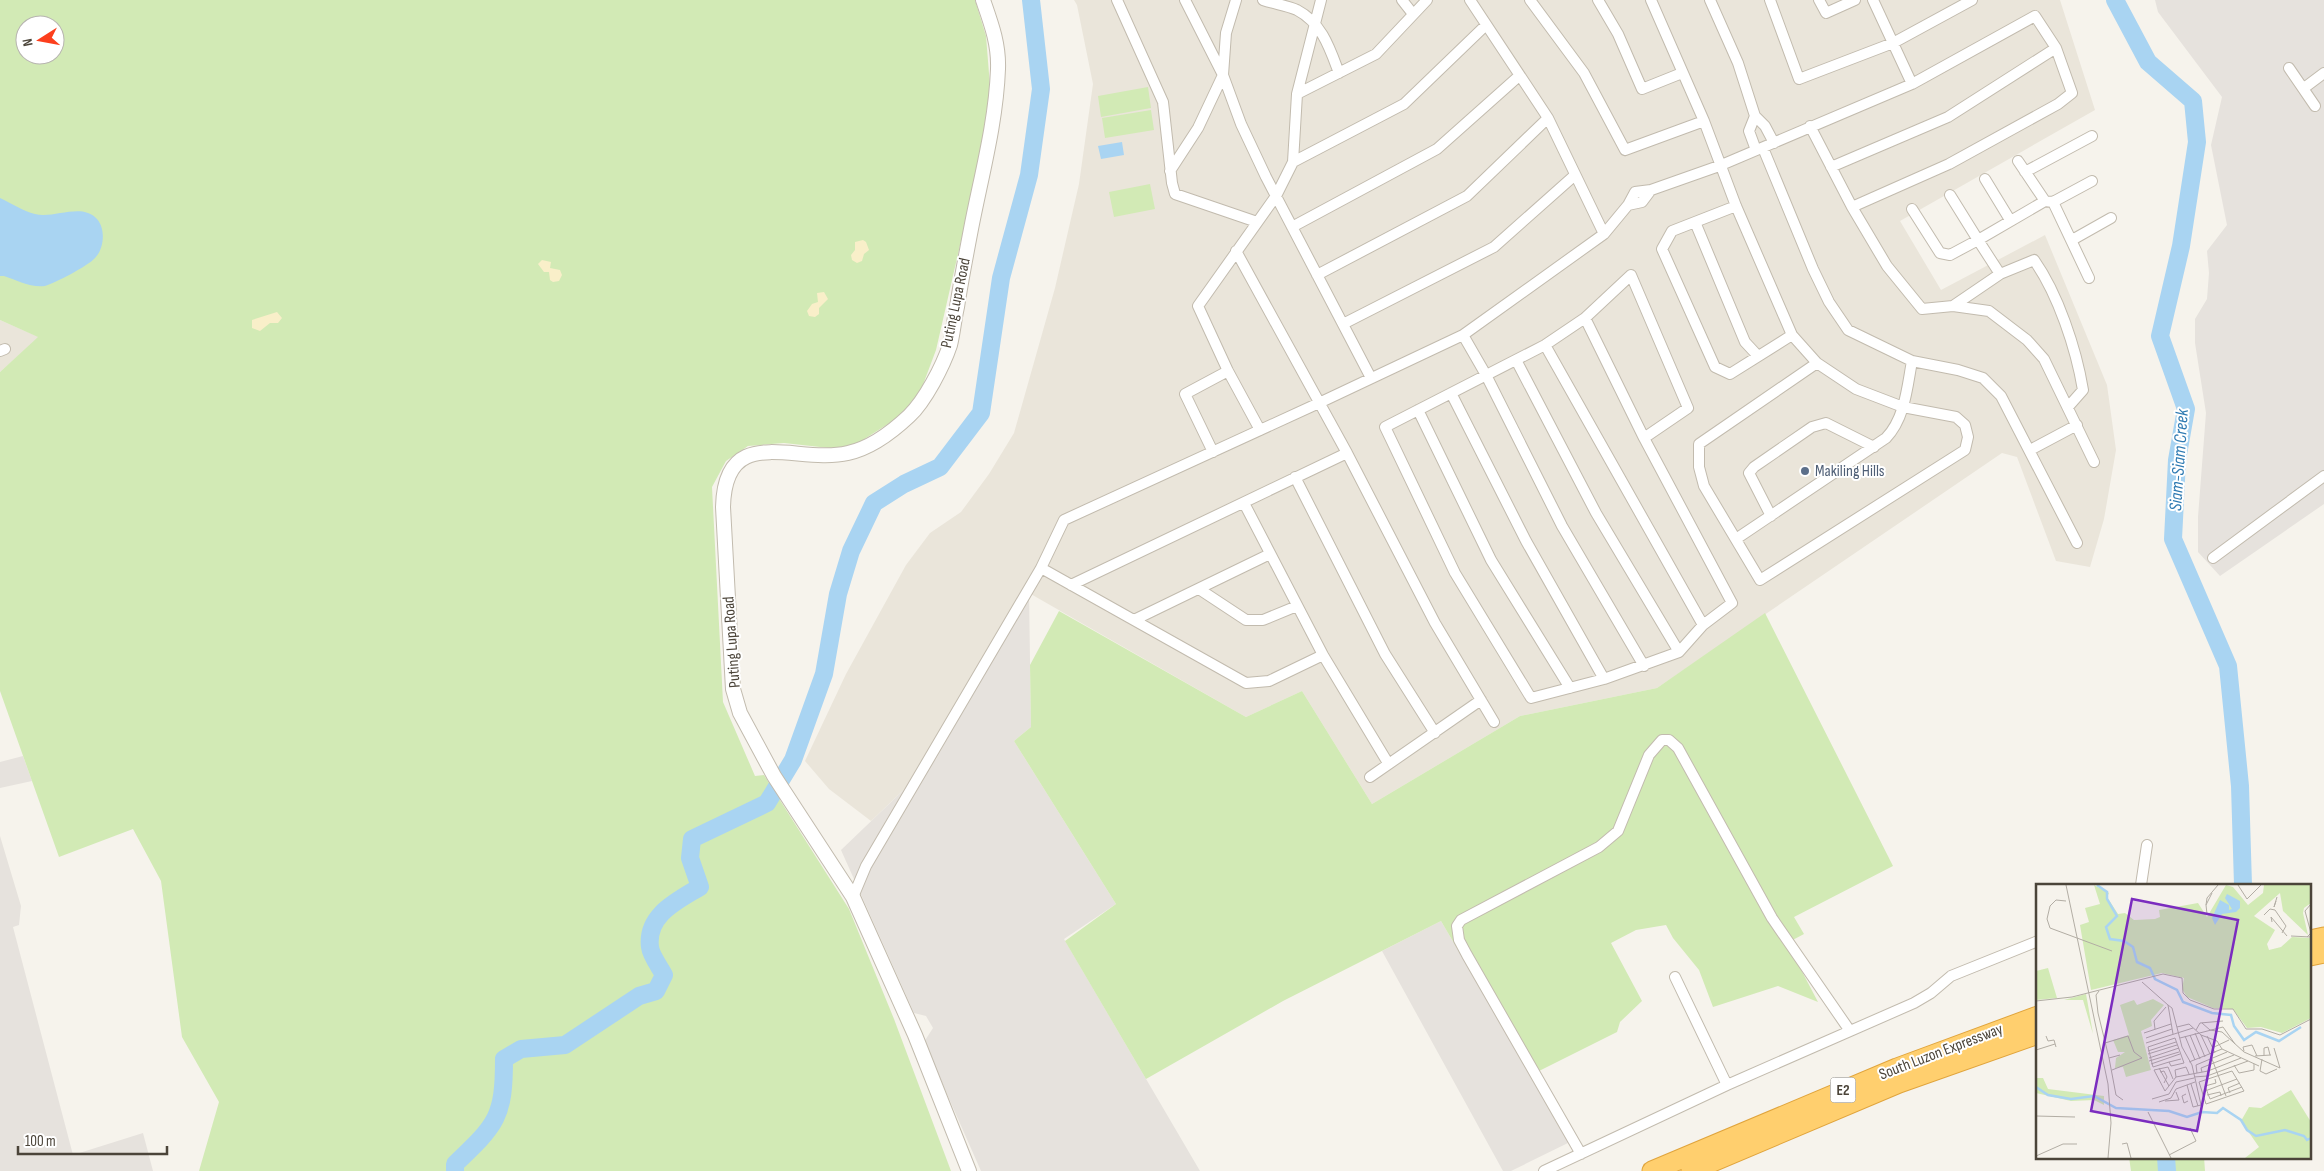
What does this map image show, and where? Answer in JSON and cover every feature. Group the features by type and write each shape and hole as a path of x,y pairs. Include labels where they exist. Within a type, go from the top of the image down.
{"highway":[{"name":"South Luzon Expressway","path":"1652,1171 1897,1068 2036,1017"},
{"name":"South Luzon Expressway","path":"1691,1171 1899,1084 2036,1035"}],"street":[{"name":"Puting Lupa Road","path":"969,1171 915,1036 854,897 788,799 740,713 733,689 723,489 736,463 747,455 767,450 832,455 849,453 865,447 888,434 911,414 932,384 950,345 993,113 998,69 997,40 983,0"},
{"path":"1117,0 1163,102 1170,171 1175,194 1257,222"},
{"path":"1185,0 1223,74 1241,124 1276,196 1371,378"},
{"path":"1170,171 1198,128 1223,74 1226,33 1236,0"},
{"path":"1263,0 1296,10 1315,23 1329,45 1339,73"},
{"path":"1260,430 1228,371 1198,306 1276,196 1293,162 1297,94 1321,0"},
{"path":"1402,0 1413,14"},
{"path":"1297,94 1376,54 1427,0"},
{"path":"1470,0 1548,118 1604,234"},
{"path":"1530,0 1584,73 1625,150 1704,121"},
{"path":"1598,0 1618,34 1642,89 1682,73"},
{"path":"1651,0 1704,121 1719,166 1792,335 1817,363 1856,389 1903,407 1956,417 1965,425 1968,436 1965,450 1760,580 1704,486 1699,467 1700,444 1817,363"},
{"path":"1710,0 1738,63 1754,116 1765,126 1774,143"},
{"path":"1770,0 1799,79 1893,43 1972,0"},
{"path":"1819,0 1826,13 1855,0"},
{"path":"1873,0 1912,84"},
{"path":"854,897 866,866 1041,568 1064,520 1319,403 1463,334 1604,234 1628,205 1635,192 1651,190 1719,166 1912,84 2035,16 2056,48 2072,93 2058,104 1949,164 1852,207"},
{"path":"1293,162 1404,104 1486,25"},
{"path":"1831,167 1948,117 2056,48"},
{"path":"2289,68 2315,106"},
{"path":"2304,88 2324,73"},
{"path":"1292,227 1437,149 1519,76"},
{"path":"1754,116 1749,131 1760,149 1813,269 1830,302 1848,330 1912,361 1958,370 1983,378 2001,396 2077,542"},
{"path":"1317,275 1467,196 1548,118"},
{"path":"1810,126 1852,207 1887,266 1922,310 1952,306 1989,311 2027,340 2044,359 2094,462"},
{"path":"2026,172 2092,136"},
{"path":"2018,161 2049,202 2072,240 2089,278"},
{"path":"1343,324 1494,247 1575,175"},
{"path":"1985,179 2010,220"},
{"path":"1912,209 1940,252 1945,256 1950,256 2010,220 2092,181"},
{"path":"1950,195 2000,274"},
{"path":"1736,206 1672,231 1662,249 1715,367 1730,374 1792,335"},
{"path":"2072,240 2111,218"},
{"path":"1695,222 1745,342 1758,356"},
{"path":"1236,251 1347,453 1435,623 1494,722"},
{"path":"1952,306 2000,274 2034,260 2045,276 2078,358 2083,390 2068,407"},
{"path":"1585,318 1644,438 1732,604 1703,625 1679,652 1604,679 1531,698 1455,573 1385,427 1545,345 1585,318 1631,275 1688,408 1644,438"},
{"path":"1463,334 1486,375 1562,526 1644,666"},
{"path":"1545,345 1703,625"},
{"path":"1516,360 1596,513 1679,652"},
{"path":"1736,539 1874,447 1896,428 1903,407 1912,361"},
{"path":"1213,452 1185,394 1228,371"},
{"path":"1451,393 1526,541 1604,679"},
{"path":"1418,410 1491,560 1570,688"},
{"path":"1771,516 1749,473 1754,467 1812,427 1826,423 1874,447"},
{"path":"2030,450 2077,425"},
{"path":"1071,585 1347,453"},
{"path":"2213,558 2324,476"},
{"path":"1296,477 1385,654 1435,733"},
{"path":"1244,503 1323,655 1388,763"},
{"path":"1134,620 1270,554"},
{"path":"1041,568 1246,683 1269,681 1323,655"},
{"path":"1199,590 1246,620 1263,620 1297,606"},
{"path":"1370,777 1481,700"},
{"path":"1581,1154 1467,955 1459,940 1457,926 1461,920 1599,846 1618,831 1649,755 1662,740 1669,740 1678,748 1772,918 1850,1031"},
{"path":"2141,884 2147,845"},
{"path":"1544,1171 1727,1085 1914,1003 1931,993 1951,976 2036,942"},
{"path":"1675,977 1727,1085"}],"shaded area":[{"name":"Makiling Hills","path":"1074,0 2060,0 2095,110 1900,221 1941,290 2045,235 2107,385 2116,450 2104,519 2090,567 2056,561 2017,457 2002,453 1657,688 1520,716 1372,804 1302,691 1246,717 1029,593 936,759 871,821 829,789 805,761 846,674 906,565 930,533 961,512 989,474 1014,433 1055,288 1079,184 1093,84 1077,5"},
{"path":"2155,0 2324,0 2324,504 2220,576 2198,552 2198,517 2206,413 2195,343 2195,319 2207,299 2209,273 2207,251 2227,225 2211,145 2222,97 2158,12"},
{"path":"0,320 39,337 0,372"},
{"path":"1029,593 1031,727 1014,741 1116,904 1064,939 1200,1171 981,1171 924,1042 933,1028 926,1016 914,1013 841,850 936,759"},
{"path":"23,756 32,781 0,788 0,762"},
{"path":"0,836 21,906 19,925 13,927 73,1155 143,1133 153,1171 0,1171"},
{"path":"1441,921 1570,1142 1511,1171 1503,1171 1382,951"}],"green space":[{"path":"0,0 975,0 986,36 990,86 980,158 936,350 921,390 899,417 847,450 784,443 748,446 726,461 712,487 723,702 755,776 764,775 849,909 894,1019 951,1171 199,1171 219,1102 182,1037 161,881 133,829 59,857 0,691 0,372 38,337 0,320"},
{"path":"1148,87 1151,108 1101,117 1098,96"},
{"path":"1151,110 1154,130 1105,138 1102,118"},
{"path":"1150,184 1155,209 1114,217 1109,192"},
{"path":"1059,611 1246,717 1302,691 1372,804 1520,716 1657,688 1765,613 1893,866 1794,917 1804,934 1787,943 1818,1002 1778,986 1713,1007 1699,970 1673,938 1666,925 1636,930 1611,943 1642,1001 1620,1022 1617,1032 1531,1075 1441,921 1283,1001 1146,1079 1065,941 1116,904 1014,741 1031,727 1030,665"},
{"path":"2129,1158 2204,1158 2205,1171 2131,1171"}],"sand":[{"path":"863,240 866,242 869,250 864,254 862,261 857,263 852,260 851,255 855,250 855,242"},
{"path":"542,260 551,262 550,268 560,270 562,275 559,281 553,282 550,280 549,272 544,272 538,264"},
{"path":"824,292 828,299 819,308 819,314 815,317 809,316 807,311 812,304 818,302 817,293"},
{"path":"277,312 282,318 278,323 270,323 260,331 252,328 252,320"}],"water":[{"path":"1122,142 1124,155 1101,159 1098,146"},
{"path":"0,198 35,214 43,215 76,211 91,214 100,223 103,233 102,244 98,254 79,270 45,286 29,285 0,276"}],"waterway":[{"path":"455,1171 455,1164 489,1128 500,1107 504,1079 504,1059 521,1049 565,1045 639,996 656,991 664,975 650,947 650,936 653,926 665,910 700,887 690,858 692,839 767,803 793,760 824,674 838,594 851,551 874,503 904,484 940,467 981,413 1001,278 1029,175 1041,89 1031,0"},
{"name":"Siam-Siam Creek","path":"2115,0 2148,62 2193,101 2197,142 2181,246 2160,336 2186,409 2177,460 2173,539 2228,666 2240,786 2243,884"},
{"name":"Siam-Siam Creek","path":"2166,1158 2167,1171"}],"place":[{"name":"Makiling Hills","path":"1805,471"}]}
